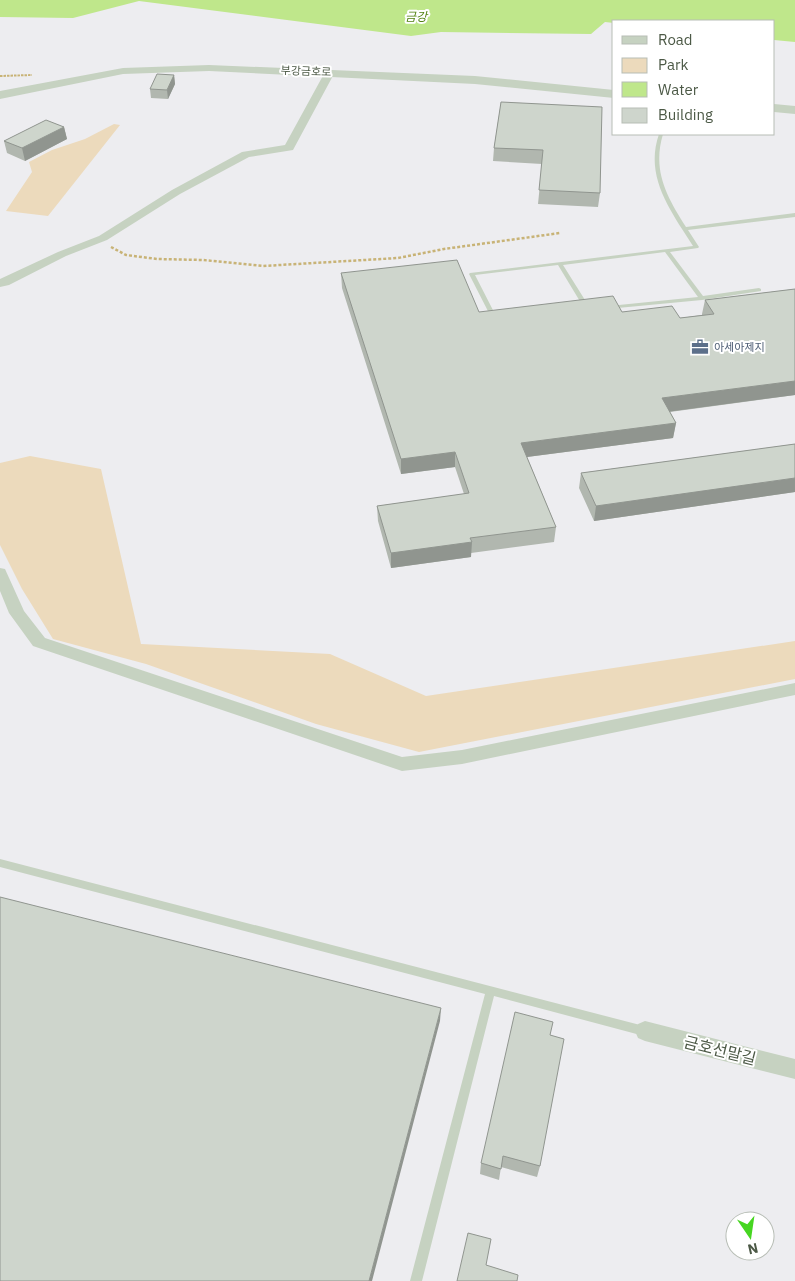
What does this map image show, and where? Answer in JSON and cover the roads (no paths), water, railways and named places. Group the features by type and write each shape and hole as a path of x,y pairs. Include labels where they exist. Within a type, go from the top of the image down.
{"street":[{"name":"부강금호로","path":"0,95 94,75 141,70 209,68 475,80 612,94"},
{"path":"0,283 97,240 176,192 246,154 289,148 330,72"},
{"path":"775,108 795,110"},
{"path":"0,573 17,613 39,642 402,764 462,757 795,688"},
{"name":"금호선말길","path":"646,1031 795,1069"}],"lane":[{"path":"504,318 495,320 472,274 696,247 672,208 658,173 657,147 661,135"},
{"path":"685,229 795,215"},
{"path":"667,251 702,298"},
{"path":"560,264 588,310"},
{"path":"579,311 759,290"},
{"path":"0,863 490,992 646,1031"},
{"path":"416,1281 490,992"}],"water":[{"name":"금강","path":"0,0 795,0 795,42 775,40 775,20 612,20 612,23 605,22 591,34 441,32 411,36 139,1 73,18 0,17"}],"place":[{"name":"아세아제지","path":"700,347"}]}
